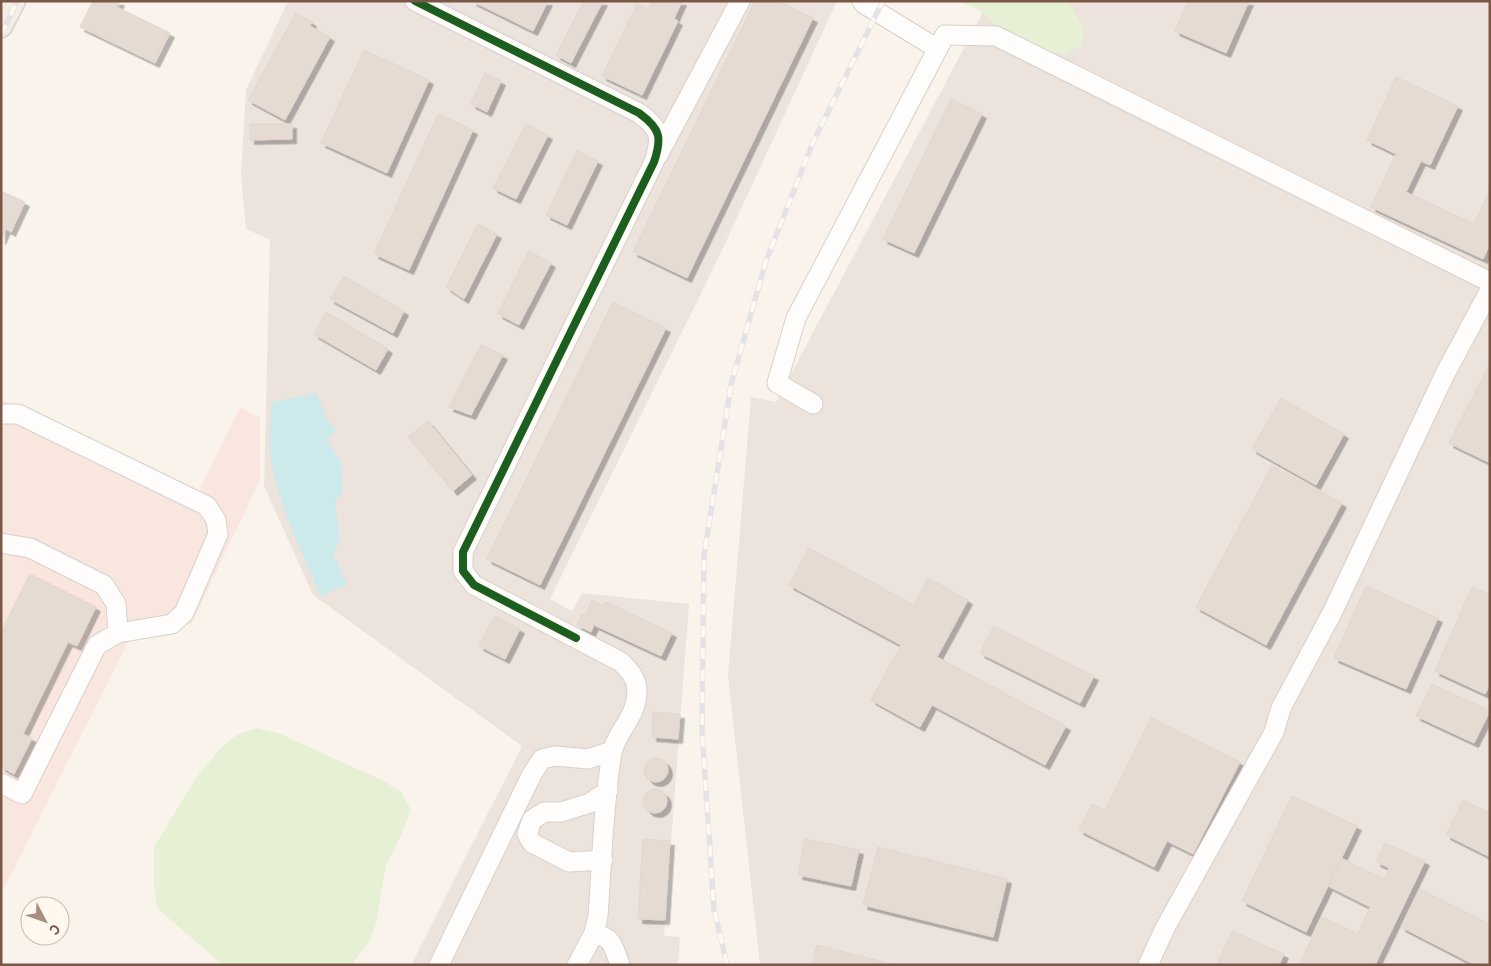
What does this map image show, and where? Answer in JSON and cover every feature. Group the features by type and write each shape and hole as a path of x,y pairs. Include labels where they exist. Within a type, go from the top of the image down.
{"main road":[{"path":"1,26 14,1"}],"street":[{"path":"415,1 639,113 651,122 658,133 660,146 654,162"},
{"path":"578,965 594,933 598,916 612,751 630,719 636,702 637,689 634,675 621,662 474,585 463,571 463,552 654,162 740,1"},
{"path":"862,1 938,49"},
{"path":"813,404 777,383 796,318 945,35 996,36 1490,282"},
{"path":"1148,965 1166,928 1274,732 1281,708 1332,613 1444,374 1490,290"},
{"path":"1,414 18,414 207,506 216,520 218,534 184,613 172,624 118,634 97,645 22,794 1,783"},
{"path":"1,543 30,548 104,585 116,604 118,634"},
{"path":"439,965 532,774 542,759 555,756 588,759 612,751"},
{"path":"603,860 570,862 532,843 527,834 532,820 544,812 561,812 590,803 608,791"},
{"path":"594,933 606,936 610,940 620,965"}],"shaded area":[{"path":"288,1 837,1 717,261 550,599 572,611 582,593 689,604 664,936 680,937 678,965 411,965 522,746 313,595 264,486 270,240 246,229 241,174 246,90"},
{"path":"989,1 1490,1 1490,965 760,965 728,676 751,397 776,402"},
{"path":"1,399 196,497 240,407 260,418 260,480 192,623 128,642 1,895"}],"green space":[{"path":"957,1 1068,1 1084,29 1082,45 1067,54 1049,53 1002,29 976,8"},
{"path":"257,728 278,733 384,781 401,792 411,810 396,847 386,865 376,924 369,942 351,965 223,965 157,908 154,887 154,847 196,778 209,762 222,747 238,734"}],"water":[{"path":"316,393 329,423 337,429 327,441 341,462 343,492 335,501 340,540 333,553 347,585 320,596 290,525 278,489 273,470 269,439 272,402"}],"building":[{"path":"93,1 120,1 117,7 170,33 155,63 80,27"},
{"path":"472,1 548,1 533,31"},
{"path":"584,1 603,1 571,63 556,55"},
{"path":"652,1 682,1 674,19 678,21 642,95 602,76 637,4 648,9"},
{"path":"755,1 778,1 813,18 687,278 633,252"},
{"path":"1188,1 1249,1 1226,53 1175,31"},
{"path":"296,13 312,22 310,26 330,37 285,120 248,100"},
{"path":"364,50 429,80 387,173 321,143"},
{"path":"485,73 501,81 487,112 471,104"},
{"path":"1396,77 1458,106 1430,165 1421,161 1406,192 1474,224 1490,190 1490,244 1483,259 1371,207 1396,154 1367,140"},
{"path":"951,99 982,114 914,253 883,239"},
{"path":"438,114 473,130 409,270 374,254"},
{"path":"250,124 292,124 292,139 250,140"},
{"path":"526,124 548,135 516,199 493,188"},
{"path":"577,151 598,161 567,225 546,215"},
{"path":"1,191 25,202 11,232 6,229 1,240"},
{"path":"478,224 497,234 464,299 446,287"},
{"path":"529,251 551,263 519,325 498,314"},
{"path":"344,276 404,311 393,333 330,299"},
{"path":"613,302 666,328 540,585 487,559"},
{"path":"326,312 388,349 376,370 314,334"},
{"path":"481,345 503,355 471,415 449,407"},
{"path":"1490,363 1490,463 1449,443"},
{"path":"1281,398 1344,434 1316,485 1252,449"},
{"path":"428,421 472,475 453,491 408,437"},
{"path":"1272,466 1342,503 1266,645 1196,607"},
{"path":"809,548 914,605 928,578 968,600 937,657 1066,726 1045,765 932,705 920,727 871,700 901,645 789,585"},
{"path":"30,574 96,607 77,646 68,642 23,734 32,738 14,774 1,767 1,632"},
{"path":"1366,586 1438,618 1406,689 1334,658"},
{"path":"1472,587 1490,595 1490,684 1485,694 1435,671"},
{"path":"592,600 604,606 606,602 672,633 661,656 594,625 591,632 577,625 582,614 585,616"},
{"path":"495,616 520,629 505,659 479,646"},
{"path":"994,626 1094,676 1080,703 980,653"},
{"path":"1432,684 1490,711 1474,743 1416,716"},
{"path":"653,712 680,714 678,739 652,737"},
{"path":"1151,718 1240,762 1193,854 1167,841 1154,867 1079,830 1092,804 1105,810"},
{"path":"656,758 665,761 668,770 665,779 656,782 647,779 644,770 647,761"},
{"path":"655,789 664,792 667,801 664,810 655,813 646,810 643,801 646,792"},
{"path":"1292,796 1357,826 1306,932 1242,901"},
{"path":"1463,800 1490,813 1490,857 1446,835"},
{"path":"643,839 670,841 665,920 638,919"},
{"path":"805,839 859,850 851,886 798,875"},
{"path":"1385,843 1425,861 1375,965 1299,965 1322,917 1358,934 1370,907 1328,886 1341,858 1384,879 1389,868 1376,862"},
{"path":"878,847 1007,879 993,937 863,905"},
{"path":"1420,889 1490,924 1490,965 1475,965 1401,927"},
{"path":"1232,931 1284,954 1279,965 1217,965"},
{"path":"817,945 896,965 812,965"}],"railway":[{"path":"1,6 4,1"},
{"path":"1,35 17,1"},
{"path":"727,965 714,909 702,731 704,556 731,385 766,261 814,140 883,1"}],"cycle path":[{"path":"415,1 639,113 652,124 658,134 659,140 654,162 463,552 463,571 474,585 576,638"}]}
